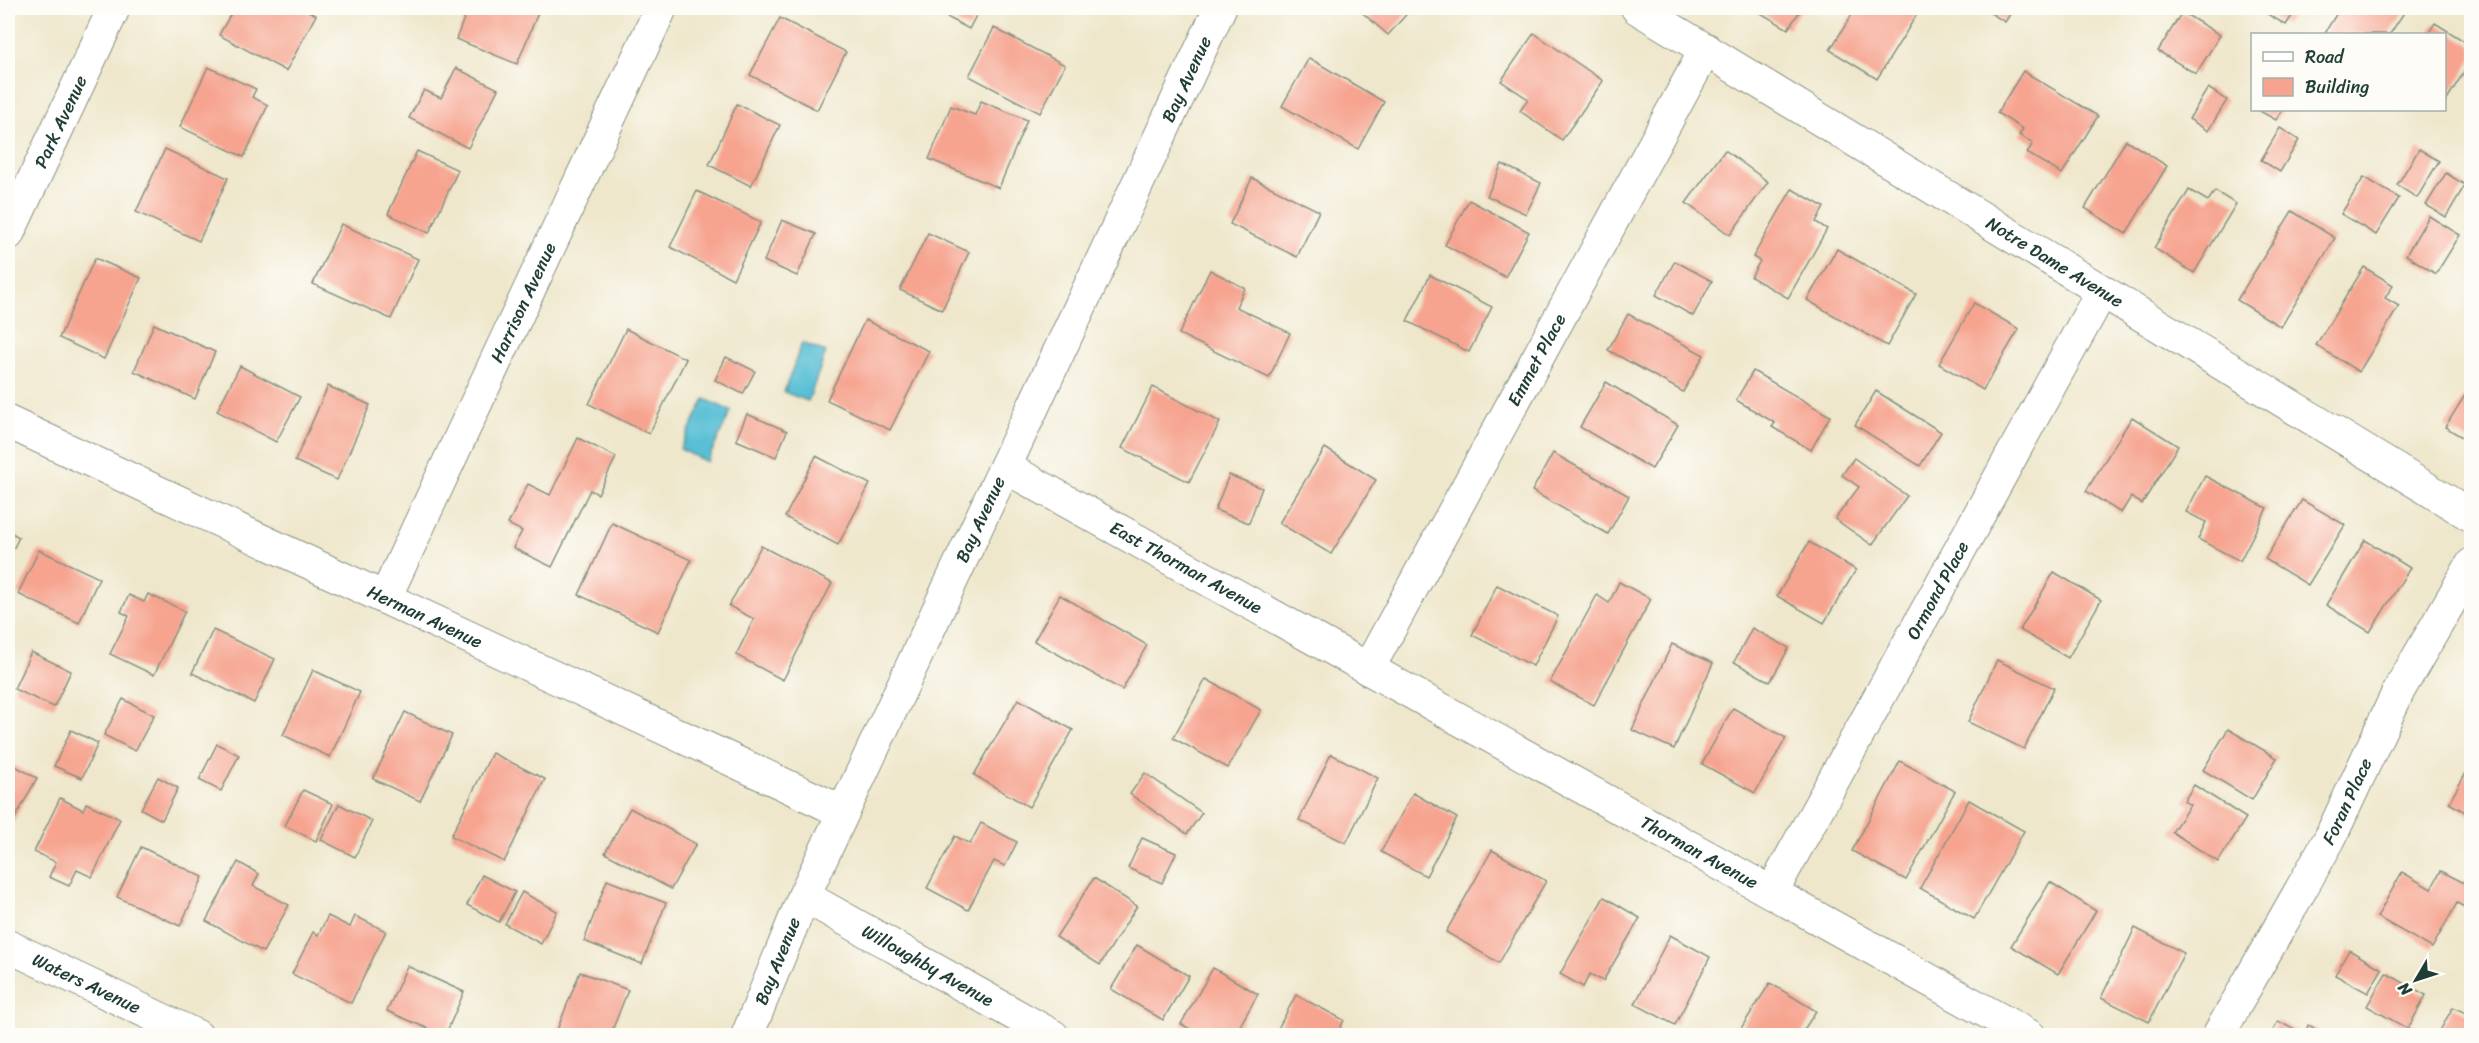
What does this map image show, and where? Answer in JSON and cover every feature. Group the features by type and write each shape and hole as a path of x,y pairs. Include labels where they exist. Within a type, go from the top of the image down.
{"street":[{"name":"Park Avenue","path":"8,234 114,8"},
{"name":"Harrison Avenue","path":"385,598 661,8"},
{"name":"Bay Avenue","path":"747,1035 804,896 1220,8"},
{"name":"Notre Dame Avenue","path":"1637,8 2472,516"},
{"name":"Emmet Place","path":"1368,669 1706,49"},
{"name":"Ormond Place","path":"1773,892 2102,291"},
{"name":"Herman Avenue","path":"8,422 843,812"},
{"name":"East Thorman Avenue","path":"1005,467 1368,669"},
{"name":"Foran Place","path":"2218,1035 2330,838 2399,690 2472,564"},
{"name":"Thorman Avenue","path":"1368,669 2030,1035"},
{"name":"Willoughby Avenue","path":"804,896 1053,1035"},
{"name":"Waters Avenue","path":"8,946 197,1035"}],"water":[{"path":"802,343 826,352 808,401 784,392"},
{"path":"705,399 731,411 707,462 680,449"}],"building":[{"path":"234,8 302,8 316,15 286,71 219,35"},
{"path":"468,8 540,8 517,64 456,39"},
{"path":"938,8 980,8 969,29 936,11"},
{"path":"1357,8 1412,8 1388,35"},
{"path":"1752,8 1802,8 1788,29"},
{"path":"1856,8 1921,8 1877,79 1830,50"},
{"path":"1982,8 2014,8 2005,22"},
{"path":"2257,8 2297,8 2286,25"},
{"path":"2340,8 2407,8 2391,33 2325,33"},
{"path":"2182,12 2220,35 2196,74 2158,51"},
{"path":"780,18 846,52 817,110 750,75"},
{"path":"2435,23 2472,46 2472,59 2446,101 2446,33 2429,33"},
{"path":"994,28 1065,65 1040,113 969,76"},
{"path":"1534,33 1603,81 1562,140 1520,111 1528,99 1501,81"},
{"path":"1309,58 1384,102 1358,149 1282,106"},
{"path":"208,67 256,89 252,97 268,105 244,157 180,127"},
{"path":"456,68 498,89 468,148 409,118 424,90 441,98"},
{"path":"2023,71 2098,116 2062,174 2027,153 2033,143 2019,135 2023,129 1997,113"},
{"path":"2208,88 2227,100 2208,131 2189,119"},
{"path":"981,101 1027,120 999,188 929,159 951,106 975,115"},
{"path":"737,104 780,125 751,186 709,165"},
{"path":"2260,111 2282,111 2276,120"},
{"path":"2280,128 2299,140 2280,172 2261,160"},
{"path":"2126,140 2167,166 2126,234 2085,208"},
{"path":"165,149 228,178 199,241 136,212"},
{"path":"2419,149 2439,161 2417,198 2397,185"},
{"path":"1725,150 1768,182 1730,235 1686,203"},
{"path":"417,151 458,170 429,233 388,214"},
{"path":"1502,164 1541,183 1526,214 1487,196"},
{"path":"2446,173 2465,185 2446,217 2426,205"},
{"path":"2364,177 2399,198 2376,235 2341,214"},
{"path":"1252,178 1319,211 1297,257 1230,224"},
{"path":"1792,189 1824,207 1816,222 1827,229 1788,298 1751,277 1760,261 1753,257"},
{"path":"2189,190 2208,201 2215,191 2236,204 2194,273 2154,248"},
{"path":"697,191 761,222 733,279 670,247"},
{"path":"1469,200 1529,232 1505,277 1445,245"},
{"path":"2292,211 2335,238 2281,327 2237,300"},
{"path":"2429,216 2460,235 2436,274 2406,255"},
{"path":"782,220 816,234 797,276 764,261"},
{"path":"341,224 418,259 391,319 313,284"},
{"path":"928,233 969,252 942,310 900,290"},
{"path":"1837,249 1916,294 1887,346 1807,300"},
{"path":"95,258 141,278 104,359 59,338"},
{"path":"1675,261 1712,281 1693,316 1656,295"},
{"path":"2364,267 2393,285 2385,298 2399,306 2359,372 2316,345"},
{"path":"1210,270 1245,288 1236,307 1290,333 1269,378 1179,334"},
{"path":"1430,275 1492,307 1469,352 1407,321"},
{"path":"1974,303 2019,329 1983,390 1939,364"},
{"path":"1628,314 1704,355 1683,392 1608,350"},
{"path":"865,320 929,351 890,430 827,400"},
{"path":"154,324 215,352 195,399 134,371"},
{"path":"626,329 686,359 649,434 589,404"},
{"path":"726,357 755,371 743,394 715,380"},
{"path":"240,366 300,397 276,442 217,411"},
{"path":"1753,371 1830,416 1811,450 1772,427 1775,423 1736,400"},
{"path":"1606,382 1678,425 1652,469 1580,427"},
{"path":"2472,384 2472,443 2445,427"},
{"path":"328,386 370,405 337,480 295,461"},
{"path":"1153,387 1220,422 1189,482 1122,448"},
{"path":"1876,391 1941,432 1920,466 1855,425"},
{"path":"747,414 787,431 776,457 736,440"},
{"path":"2132,417 2178,446 2142,504 2131,497 2121,513 2086,491"},
{"path":"578,438 616,457 598,494 590,490 552,567 513,548 522,531 508,524 528,484 550,495"},
{"path":"1325,448 1376,480 1331,554 1279,523"},
{"path":"1553,453 1629,496 1608,534 1532,491"},
{"path":"816,456 870,484 838,545 785,517"},
{"path":"1854,458 1907,496 1872,545 1835,519 1859,487 1842,475"},
{"path":"1229,475 1262,488 1249,523 1215,510"},
{"path":"2205,476 2267,508 2240,561 2198,539 2206,522 2186,512"},
{"path":"2302,500 2345,525 2308,585 2265,559"},
{"path":"612,523 691,560 658,632 579,595"},
{"path":"8,531 19,537 8,560"},
{"path":"2365,540 2410,568 2370,632 2326,605"},
{"path":"1809,542 1856,570 1824,623 1777,596"},
{"path":"761,546 832,583 783,680 736,655 754,619 729,606"},
{"path":"39,550 99,578 79,623 18,594"},
{"path":"2054,572 2101,600 2068,658 2020,630"},
{"path":"1619,582 1651,599 1594,705 1550,682 1597,595 1609,603"},
{"path":"1497,585 1558,616 1533,666 1472,635"},
{"path":"148,594 185,611 154,675 110,654 129,616 121,612 129,595 144,602"},
{"path":"1060,595 1147,645 1122,690 1034,641"},
{"path":"1752,628 1789,648 1770,682 1734,662"},
{"path":"213,630 275,659 254,703 192,673"},
{"path":"1672,644 1713,663 1674,749 1632,730"},
{"path":"31,652 71,671 54,707 14,689"},
{"path":"1997,660 2054,688 2024,749 1968,722"},
{"path":"313,670 360,692 330,757 283,735"},
{"path":"1206,679 1261,710 1228,768 1173,738"},
{"path":"123,699 154,715 135,751 104,735"},
{"path":"1018,699 1073,730 1029,807 974,775"},
{"path":"1733,708 1786,738 1755,793 1702,764"},
{"path":"405,712 452,735 420,801 373,779"},
{"path":"2228,729 2277,758 2252,800 2203,770"},
{"path":"71,730 98,743 82,778 54,766"},
{"path":"217,744 239,755 221,791 199,780"},
{"path":"492,753 545,779 504,862 451,836"},
{"path":"1331,754 1378,778 1346,843 1299,820"},
{"path":"1900,761 1955,791 1906,880 1852,851"},
{"path":"8,762 37,778 8,831"},
{"path":"2472,762 2472,816 2449,803"},
{"path":"1145,773 1202,813 1187,834 1130,794"},
{"path":"158,777 178,788 162,820 141,809"},
{"path":"2194,785 2246,818 2218,862 2172,832 2190,805 2184,801"},
{"path":"303,790 333,804 316,841 285,826"},
{"path":"1413,793 1457,818 1426,876 1381,852"},
{"path":"60,798 83,810 86,803 120,819 92,877 77,870 69,886 49,877 56,862 34,852"},
{"path":"1969,800 2024,831 1974,919 1920,888"},
{"path":"339,804 372,821 355,857 321,840"},
{"path":"630,808 696,844 671,889 605,853"},
{"path":"981,823 1017,842 1005,866 994,861 968,910 927,888 955,836 970,844"},
{"path":"1142,838 1176,853 1162,883 1128,868"},
{"path":"141,847 203,877 180,926 117,897"},
{"path":"1492,850 1546,881 1499,963 1446,932"},
{"path":"238,862 259,874 253,886 289,905 263,952 206,921"},
{"path":"2441,871 2472,887 2472,898 2466,908 2457,903 2432,948 2377,917 2402,872 2431,889"},
{"path":"482,875 515,892 499,922 467,905"},
{"path":"1094,878 1137,906 1100,965 1056,937"},
{"path":"607,880 666,903 642,964 584,941"},
{"path":"2050,882 2096,911 2058,974 2011,946"},
{"path":"522,892 557,911 541,944 505,924"},
{"path":"1604,897 1640,918 1603,981 1590,974 1583,987 1560,974"},
{"path":"328,916 350,927 355,916 386,931 351,1003 292,974 313,932 318,935"},
{"path":"2135,928 2184,953 2149,1022 2101,998"},
{"path":"1670,935 1710,957 1675,1025 1635,1004"},
{"path":"1137,945 1189,976 1163,1020 1111,989"},
{"path":"2349,950 2382,969 2368,993 2335,975"},
{"path":"407,966 464,992 445,1036 387,1011"},
{"path":"1213,968 1258,994 1234,1036 1202,1036 1181,1024"},
{"path":"580,972 628,990 610,1036 555,1035"},
{"path":"2386,973 2426,995 2408,1029 2367,1006"},
{"path":"1770,983 1816,1011 1800,1036 1736,1036"},
{"path":"1296,995 1344,1020 1336,1036 1274,1036"},
{"path":"2453,1007 2472,1016 2472,1036 2437,1036"},
{"path":"2278,1021 2304,1035 2309,1025 2327,1036 2270,1036"}]}
